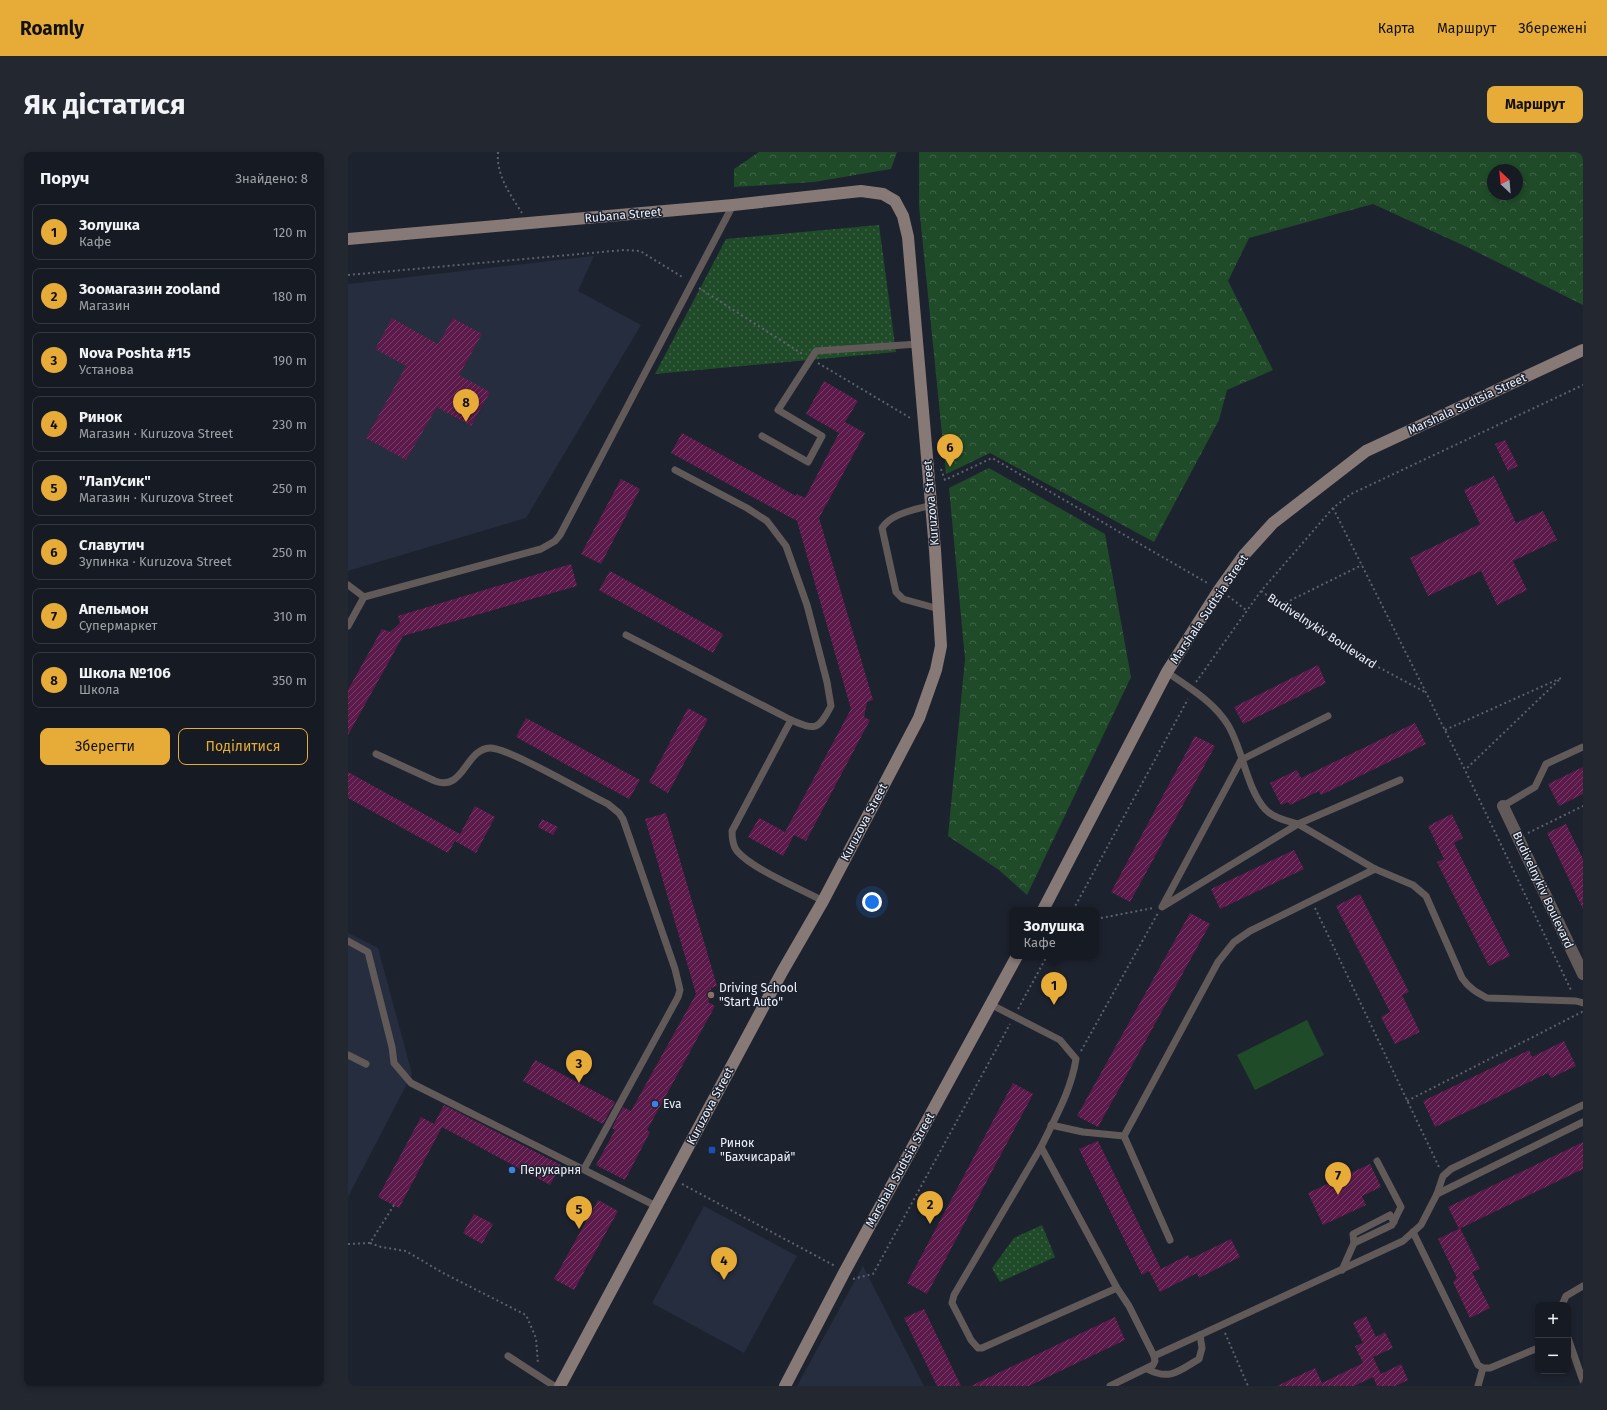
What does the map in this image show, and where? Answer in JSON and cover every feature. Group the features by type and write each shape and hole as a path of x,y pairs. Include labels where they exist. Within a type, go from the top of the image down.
{"street":[{"name":"Rubana Street","path":"348,239 733,205 861,191 883,194 895,201"},
{"name":"Kuruzova Street","path":"560,1386 671,1178 823,901 919,718 936,670 941,646 932,504 908,237 903,216 895,201"},
{"name":"Marshala Sudtsia Street","path":"1045,907 1167,672 1219,590 1244,555 1274,523 1366,451 1583,350"},
{"name":"Budivelnykiv Boulevard","path":"1503,806 1583,974"},
{"name":"Marshala Sudtsia Street","path":"785,1386 845,1272 1015,959"}],"lane":[{"path":"348,626 364,597 541,549 555,541 733,205"},
{"path":"762,436 808,462 822,436 778,410 816,351 918,344"},
{"path":"626,635 810,728 819,725 829,710 831,701 807,605 786,546 767,521 747,508 676,470"},
{"path":"932,504 886,521 882,528 896,592 903,599 939,609"},
{"path":"348,585 364,597"},
{"path":"1167,672 1210,702 1228,725 1255,792 1265,809 1276,817 1298,824 1375,869 1413,885 1426,896 1462,978 1469,988 1487,998 1580,1002"},
{"path":"1162,907 1241,760 1328,716"},
{"path":"792,720 732,831 732,840 736,850 748,862 823,901"},
{"path":"1503,806 1535,787 1546,764 1583,747"},
{"path":"376,754 435,781 444,783 454,780 481,750 492,748 514,756 608,804 619,813 623,820 675,968 680,990 630,1087 584,1169"},
{"path":"1162,907 1298,824 1400,780"},
{"path":"1124,1136 1224,951 1250,931 1375,869"},
{"path":"348,942 368,952 392,1047 394,1063 411,1083 656,1206"},
{"path":"990,1004 1060,1040 1076,1059 1073,1078 1063,1103 1041,1147 954,1295 952,1303 954,1310 971,1340 978,1348 982,1348 1117,1288"},
{"path":"348,1055 366,1064"},
{"path":"1154,1356 1403,1241 1424,1220 1437,1194 1443,1176 1451,1169 1583,1105"},
{"path":"1437,1194 1583,1122"},
{"path":"1052,1124 1083,1132 1124,1136"},
{"path":"1124,1136 1170,1240"},
{"path":"1041,1147 1117,1288 1129,1306 1154,1356 1155,1361 1153,1365 1110,1386"},
{"path":"1342,1270 1354,1243 1392,1225 1400,1207 1377,1161"},
{"path":"1413,1232 1478,1365 1482,1368 1496,1366 1535,1349"},
{"path":"1563,1302 1566,1296 1583,1286"},
{"path":"1147,1369 1159,1375 1166,1375 1179,1371 1199,1359 1202,1348 1200,1335"},
{"path":"1571,1347 1583,1381"},
{"path":"508,1356 554,1386"},
{"path":"1478,1386 1482,1368"}],"path":[{"path":"498,152 498,159 504,183 529,224"},
{"path":"348,275 624,250 640,251 810,359 925,426"},
{"path":"1407,1101 1582,1012 1580,1002 1466,770 1333,508 1351,494 1583,385"},
{"path":"940,466 944,480 992,458 1219,590 1246,610"},
{"path":"1280,605 1362,565"},
{"name":"Budivelnykiv Boulevard","path":"1261,591 1350,652 1426,693"},
{"path":"1445,730 1561,678 1466,770"},
{"path":"1518,838 1583,806"},
{"path":"1311,900 1443,1176"},
{"path":"1099,918 1162,907"},
{"path":"1076,1059 1162,907"},
{"path":"671,1178 845,1272 853,1279 873,1274 1046,959"},
{"path":"370,1243 394,1205"},
{"path":"348,1244 370,1243 380,1247 406,1251 443,1273 526,1315 536,1338 540,1377"},
{"path":"1221,1324 1248,1386"}],"shaded area":[{"path":"594,256 578,291 641,325 526,518 348,571 348,284"},
{"path":"348,933 378,948 412,1074 348,1197"},
{"path":"704,1206 797,1256 744,1353 652,1303"},
{"path":"863,1266 924,1386 797,1386"}],"green space":[{"path":"759,152 897,152 891,169 814,182 734,187 734,169"},
{"path":"919,152 1583,152 1583,305 1467,247 1373,204 1249,238 1228,281 1273,370 1227,390 1219,420 1154,542 990,453 946,474 919,206"},
{"path":"879,225 896,352 655,374 726,239"},
{"path":"989,468 1105,534 1131,677 1027,895 999,870 948,836 965,659 949,488"},
{"path":"1307,1020 1324,1055 1255,1090 1237,1055"},
{"path":"1042,1225 1055,1257 1000,1282 992,1268 1014,1238"}],"building":[{"path":"392,318 438,344 453,318 482,334 459,375 490,392 471,426 437,407 406,460 366,438 406,366 375,349"},
{"path":"824,381 858,401 845,422 865,433 819,518 873,700 867,702 864,717 870,720 806,841 794,835 783,856 748,837 759,818 785,832 851,709 797,521 671,453 682,433 796,496 797,494 805,498 839,433 806,414"},
{"path":"1505,440 1518,466 1508,471 1495,444"},
{"path":"1494,476 1516,523 1543,511 1557,540 1513,561 1527,590 1497,605 1481,571 1428,596 1410,558 1480,524 1464,490"},
{"path":"621,479 640,489 601,564 581,554"},
{"path":"571,564 577,586 403,636 348,735 348,690 382,629 390,632 400,623 398,616"},
{"path":"610,571 723,634 713,653 599,590"},
{"path":"1318,665 1326,683 1243,724 1234,707"},
{"path":"688,708 708,719 668,793 649,782"},
{"path":"526,718 640,780 629,799 516,737"},
{"path":"1415,723 1426,744 1321,795 1319,791 1290,805 1288,802 1281,805 1270,783 1297,770 1301,778"},
{"path":"1195,736 1215,746 1130,902 1111,892"},
{"path":"1583,767 1583,794 1559,806 1548,784"},
{"path":"348,772 460,834 475,806 495,817 476,853 455,841 448,853 348,798"},
{"path":"666,813 717,986 711,988 712,995 708,1002 715,1006 647,1130 650,1132 625,1180 596,1165 615,1130 612,1128 623,1107 631,1111 696,994 645,819"},
{"path":"1452,814 1463,838 1454,843 1510,956 1489,966 1437,862 1444,859 1428,826"},
{"path":"542,819 558,827 553,835 538,827"},
{"path":"1566,824 1583,859 1583,909 1547,833"},
{"path":"1294,850 1304,869 1220,909 1211,889"},
{"path":"1360,894 1409,992 1402,995 1420,1032 1395,1044 1381,1017 1390,1012 1336,906"},
{"path":"1190,913 1210,924 1098,1127 1077,1116"},
{"path":"1564,1041 1576,1066 1551,1078 1548,1073 1435,1127 1423,1101 1529,1050 1532,1057"},
{"path":"535,1060 615,1102 603,1124 523,1081"},
{"path":"1013,1083 1033,1094 927,1294 907,1283"},
{"path":"444,1105 561,1165 550,1185 442,1127 399,1208 378,1197 421,1117 434,1124"},
{"path":"1098,1141 1161,1269 1188,1255 1190,1259 1231,1239 1240,1257 1199,1278 1197,1273 1160,1292 1149,1271 1142,1275 1079,1149"},
{"path":"1583,1142 1583,1169 1459,1229 1448,1207"},
{"path":"1370,1164 1381,1187 1362,1196 1366,1205 1323,1225 1308,1193"},
{"path":"598,1200 618,1211 574,1290 554,1279"},
{"path":"474,1214 493,1224 482,1244 463,1233"},
{"path":"1460,1228 1480,1269 1472,1272 1490,1308 1470,1318 1453,1282 1457,1278 1438,1239"},
{"path":"924,1309 961,1386 937,1386 904,1318"},
{"path":"1366,1316 1376,1337 1385,1332 1393,1348 1373,1357 1381,1374 1401,1364 1408,1380 1395,1386 1377,1386 1373,1377 1354,1386 1277,1386 1315,1368 1322,1383 1363,1363 1355,1346 1363,1343 1353,1323"},
{"path":"1115,1317 1125,1340 1029,1386 971,1386"}],"place":[{"name":"Школа №106","path":"466,422"},
{"name":"Славутич","path":"950,467"},
{"name":"Driving School \"Start Auto\"","path":"711,995"},
{"name":"Золушка","path":"1054,1005"},
{"name":"Nova Poshta #15","path":"579,1083"},
{"name":"Eva","path":"655,1104"},
{"name":"Ринок \"Бахчисарай\"","path":"712,1150"},
{"name":"Перукарня","path":"512,1170"},
{"name":"Апельмон","path":"1338,1195"},
{"name":"Зоомагазин zooland","path":"930,1224"},
{"name":"\"ЛапУсик\"","path":"579,1229"},
{"name":"Ринок","path":"724,1280"}]}
